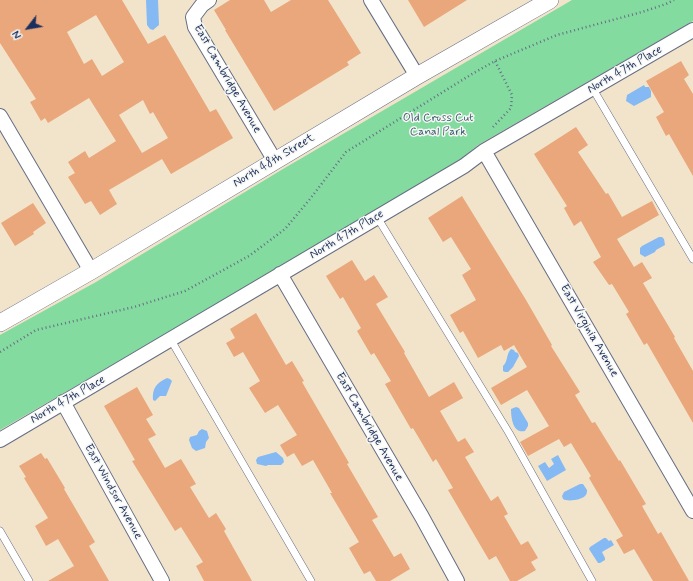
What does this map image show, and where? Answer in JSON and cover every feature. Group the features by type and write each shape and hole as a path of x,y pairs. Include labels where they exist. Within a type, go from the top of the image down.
{"street":[{"name":"East Cambridge Avenue","path":"210,0 202,5 193,17 195,27 275,161"},
{"path":"371,0 417,76"},
{"name":"North 48th Street","path":"0,323 91,271 417,76 550,0"},
{"name":"North 47th Place","path":"0,440 464,166 484,151 693,30"},
{"path":"0,116 91,271"},
{"name":"East Virginia Avenue","path":"484,151 693,511"},
{"name":"East Cambridge Avenue","path":"280,274 418,510 456,581"},
{"name":"East Windsor Avenue","path":"63,402 162,581"}],"lane":[{"path":"593,89 693,259"},
{"path":"377,217 510,433 592,581"},
{"path":"171,340 311,581"},
{"path":"0,530 29,581"}],"path":[{"path":"0,352 36,330 134,307 185,291 249,256 285,229 310,200 346,152 472,74 495,61 557,35 642,12 674,0"},
{"path":"492,128 510,108 512,95 495,61"}],"green space":[{"name":"Old Cross Cut Canal Park","path":"572,0 693,0 693,21 478,145 461,159 0,430 0,335 96,282 283,169"}],"water":[{"path":"146,0 158,0 159,25 153,30 147,25"},
{"path":"644,85 645,87 649,87 651,97 634,106 626,101 627,95"},
{"path":"659,237 664,239 665,245 645,257 640,254 640,248 642,246"},
{"path":"511,349 518,353 519,356 513,367 508,372 505,372 503,371 503,366"},
{"path":"167,378 172,381 166,396 160,396 155,401 153,400 154,390 160,382"},
{"path":"516,407 519,408 528,423 525,431 515,428 511,409"},
{"path":"202,429 207,431 209,438 206,442 205,448 196,451 192,448 189,440 190,437 197,435"},
{"path":"276,452 283,458 284,462 281,465 266,466 257,464 256,460 258,457"},
{"path":"558,455 566,470 547,481 538,466 545,462 549,468 554,464 551,459"},
{"path":"583,484 587,490 587,494 585,496 581,499 574,500 563,499 562,496 564,492"},
{"path":"604,538 609,541 611,540 614,545 602,552 605,560 598,563 589,549"}],"building":[{"path":"0,0 122,0 148,44 165,35 210,112 216,109 233,138 171,174 162,159 109,190 117,204 100,215 91,201 85,204 68,177 75,173 68,162 85,151 89,158 116,141 89,98 48,123 45,118 41,121 30,102 36,99 0,43","holes":["96,15 124,62 102,76 92,59 84,64 67,32","143,100 150,114 153,112 168,138 142,153 119,115"]},
{"path":"230,0 264,0 271,12 291,0 328,0 361,53 347,62 349,65 274,111 214,10"},
{"path":"408,0 467,0 424,27"},
{"path":"681,61 689,75 684,79 693,94 693,176 669,134 666,136 656,117 664,112 646,81"},
{"path":"576,127 588,145 578,152 606,194 608,193 622,217 652,201 659,215 617,239 634,267 642,262 652,278 643,283 693,371 693,423 647,343 644,345 626,314 629,312 612,284 609,285 593,262 601,257 581,221 574,226 564,208 567,206 534,154"},
{"path":"462,196 580,392 575,395 592,423 595,422 619,461 620,460 646,504 642,506 658,534 661,532 689,581 653,581 634,549 624,554 616,540 623,536 589,478 591,476 571,443 564,447 559,439 528,456 520,442 549,426 527,390 501,405 491,388 527,367 514,345 504,351 501,345 478,358 463,331 460,333 450,315 476,300 462,275 471,269 451,237 443,242 428,218"},
{"path":"33,203 46,223 33,232 34,234 15,246 1,223"},
{"path":"352,260 365,281 374,275 388,297 376,304 405,352 404,353 429,397 454,382 463,398 440,411 458,442 465,438 474,452 465,457 491,501 498,496 508,514 504,516 521,545 528,541 538,558 531,562 536,570 517,581 510,581 496,556 489,560 448,490 453,488 436,459 433,462 413,428 411,429 385,384 391,381 374,353 371,355 357,331 361,328 343,297 340,299 326,276"},
{"path":"256,313 286,365 292,361 304,381 302,382 349,463 347,464 378,517 372,520 394,557 401,553 410,569 390,581 376,581 370,571 364,574 349,548 359,542 330,493 332,493 313,460 302,466 294,453 287,457 280,445 297,435 278,405 265,413 249,388 260,381 243,352 234,357 226,343 235,338 230,329"},
{"path":"137,387 153,415 146,419 156,435 148,439 165,468 181,459 196,484 190,487 209,518 216,513 226,529 224,531 252,581 204,581 196,566 203,562 181,527 175,531 132,461 135,460 104,406"},
{"path":"41,453 45,459 47,458 95,542 89,546 109,581 48,581 74,566 58,539 46,546 35,526 48,518 24,478 26,477 19,466"}]}
